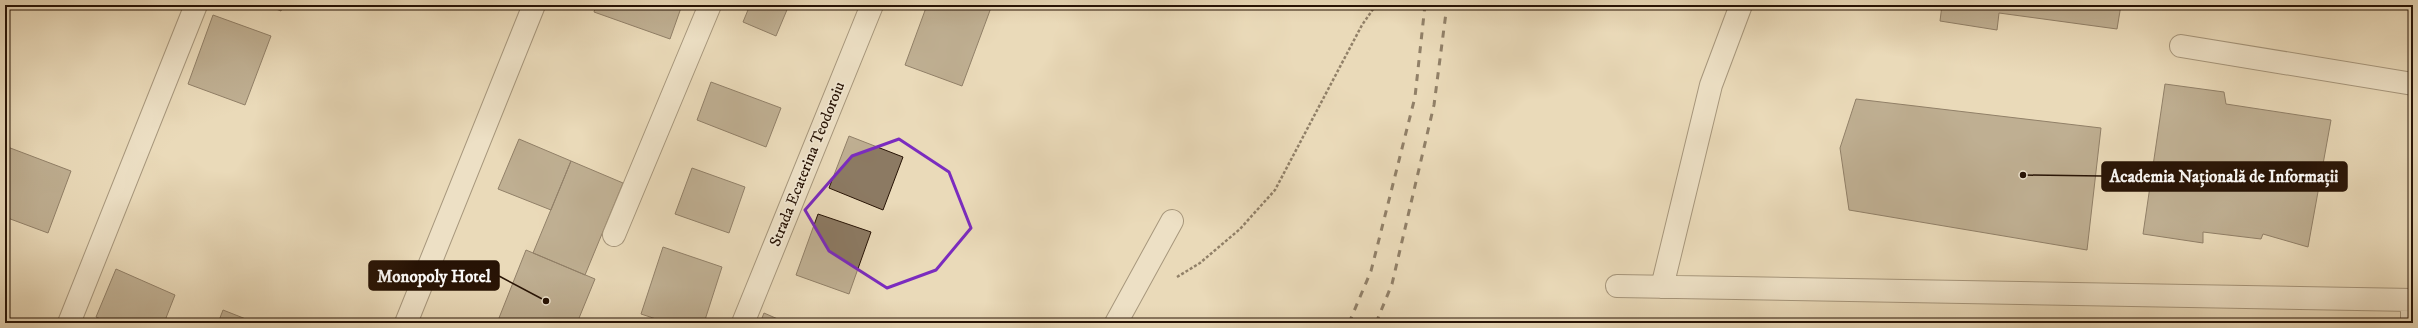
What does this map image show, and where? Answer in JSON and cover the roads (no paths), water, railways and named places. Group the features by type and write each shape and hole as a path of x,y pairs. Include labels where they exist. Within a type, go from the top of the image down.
{"street":[{"path":"69,323 196,5"},
{"path":"406,323 534,5"},
{"path":"614,235 710,5"},
{"name":"Strada Ecaterina Teodoroiu","path":"743,323 872,5"},
{"path":"1662,286 1711,85 1741,5"},
{"path":"2181,46 2413,84"},
{"path":"1116,323 1172,221"},
{"path":"1617,286 2412,300 2412,323"}],"railway":[{"path":"1349,323 1371,271 1415,97 1425,5"},
{"path":"1376,323 1392,284 1434,105 1447,5"}],"place":[{"name":"Academia Națională de Informații","path":"2023,175"},
{"name":"Monopoly Hotel","path":"546,301"}]}
